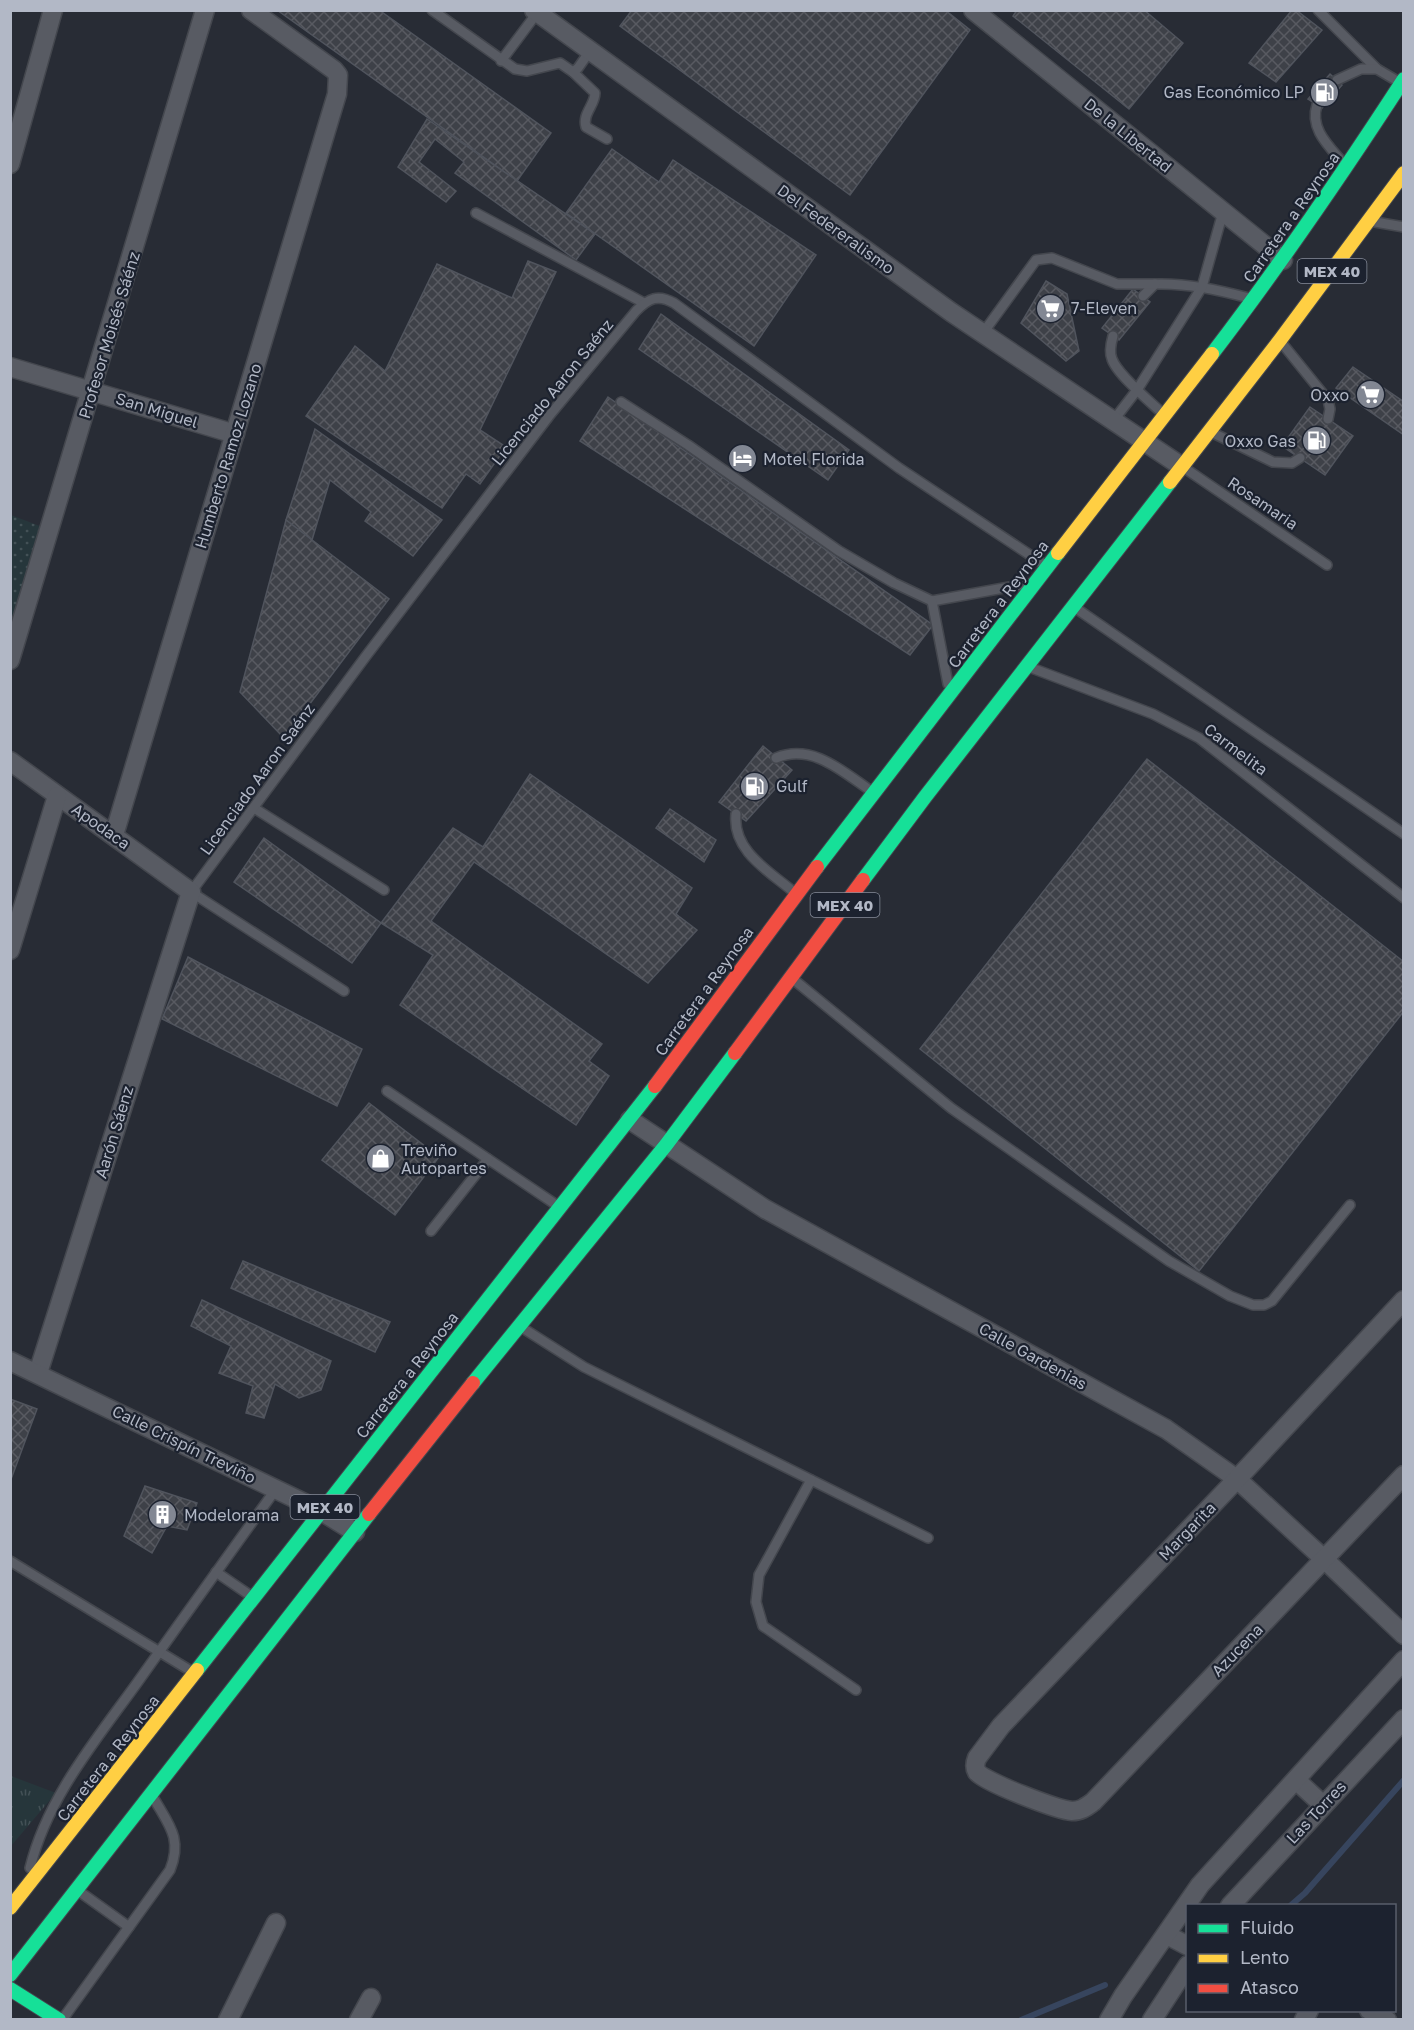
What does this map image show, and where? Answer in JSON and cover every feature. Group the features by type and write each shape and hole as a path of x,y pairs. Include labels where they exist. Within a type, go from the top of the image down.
{"main road":[{"name":"Carretera a Reynosa","path":"10,1908 630,1120 873,792 1283,260 1347,167 1402,81"},
{"name":"MEX 40","path":"10,1975 152,1796 355,1532 666,1144 925,797 1280,340 1404,173"},
{"path":"10,1989 61,2019"}],"street":[{"path":"10,164 53,10"},
{"name":"Profesor Moisés Sáénz","path":"10,660 93,390 205,10"},
{"name":"Humberto Ramoz Lozano","path":"114,835 337,94 338,75 328,63 251,10"},
{"name":"De la Libertad","path":"973,10 1283,260"},
{"name":"Del Federeralismo","path":"536,12 983,333 1181,466"},
{"name":"San Miguel","path":"10,367 235,434"},
{"name":"Apodaca","path":"10,761 191,892"},
{"path":"10,950 57,796"},
{"name":"Aarón Sáenz","path":"38,1373 191,892"},
{"name":"Calle Gardenias","path":"630,1120 765,1209 1166,1430 1237,1479 1404,1635"},
{"name":"Margarita","path":"1063,1809 982,1777 976,1770 975,1764 981,1752 1001,1726 1404,1300"},
{"name":"Calle Crispín Treviño","path":"10,1361 321,1511 355,1532"},
{"name":"Azucena","path":"1063,1809 1081,1810 1093,1802 1404,1475"},
{"path":"1187,1904 1200,1885 1404,1660"},
{"name":"Las Torres","path":"1231,1904 1404,1719"},
{"path":"1296,1780 1323,1805"},
{"path":"1109,2019 1134,1979 1186,1906"},
{"path":"228,2019 276,1923"},
{"path":"1167,1935 1186,1945"},
{"path":"1152,2019 1186,1968"},
{"path":"359,2019 371,1998"},
{"path":"1373,2012 1387,2019"}],"lane":[{"path":"432,10 501,61 521,71 560,63 573,72 595,93 595,98 585,118 586,127 607,139"},
{"path":"1318,10 1377,69 1402,81"},
{"path":"501,61 536,12"},
{"path":"573,72 590,51"},
{"path":"1337,80 1361,69 1377,69"},
{"path":"1317,105 1314,113 1316,125 1347,167"},
{"path":"1113,421 1137,390 1202,287 1223,212"},
{"path":"476,213 644,303 651,298 658,297 674,303 899,468 1047,567"},
{"path":"1369,222 1404,226"},
{"path":"983,333 1036,260 1052,258 1117,284 1173,283 1254,299"},
{"path":"1143,296 1155,284"},
{"name":"Licenciado Aaron Saénz","path":"191,892 366,656 549,416 644,303"},
{"path":"1113,336 1112,359 1137,390 1163,414"},
{"path":"1280,340 1328,400 1330,409 1328,419"},
{"path":"621,402 839,551 932,602 1034,582"},
{"path":"1209,430 1273,462 1292,463 1300,458"},
{"name":"Rosamaria","path":"1181,466 1327,565"},
{"path":"932,602 950,693"},
{"path":"1073,606 1404,834"},
{"name":"Carmelita","path":"1027,666 1153,714 1199,738 1404,898"},
{"path":"776,758 788,753 806,753 826,760 873,792"},
{"path":"254,808 384,890"},
{"path":"736,814 735,826 738,839 747,852 796,895"},
{"path":"191,892 344,991"},
{"path":"791,977 951,1108 1169,1261 1230,1296 1252,1305 1264,1305 1272,1301 1350,1205"},
{"path":"387,1091 560,1208"},
{"path":"431,1232 488,1159"},
{"path":"519,1325 584,1367 928,1538"},
{"path":"811,1480 759,1575 756,1602 763,1626 856,1690"},
{"path":"27,1887 36,1843 48,1817 79,1764 276,1489"},
{"path":"10,1561 196,1674"},
{"path":"216,1572 254,1598"},
{"path":"61,2019 170,1870 176,1856 176,1843 172,1831 152,1796"},
{"path":"77,1890 129,1927"}],"green space":[{"path":"11,515 50,530 11,660"},
{"path":"11,1776 56,1793 11,1846"}],"building":[{"path":"277,10 379,10 551,133 517,181"},
{"path":"632,10 945,10 970,30 850,195 620,26"},
{"path":"1017,10 1144,10 1183,43 1129,109 1013,16"},
{"path":"1292,10 1296,10 1322,30 1276,82 1249,63"},
{"name":"Gas Económico LP","path":"1330,74 1342,85 1322,108 1308,99"},
{"path":"427,119 595,234 576,260 455,173 464,162 435,139 419,162 456,191 446,202 398,167"},
{"path":"612,149 659,182 673,160 816,255 754,346 566,213"},
{"path":"528,261 556,272 480,430 506,447 480,484 466,474 442,508 306,416 355,346 385,371 437,264 512,298"},
{"name":"7-Eleven","path":"1046,281 1067,294 1079,351 1066,361 1021,323"},
{"path":"1133,289 1150,302 1119,340 1102,328"},
{"path":"661,314 849,450 828,480 639,349"},
{"name":"Oxxo","path":"1353,367 1404,402 1404,435 1336,388"},
{"path":"608,397 933,625 910,655 580,441"},
{"name":"Oxxo Gas","path":"1310,407 1353,436 1325,475 1282,446"},
{"path":"315,429 442,520 413,556 365,521 371,512 330,480 312,540 286,520"},
{"path":"286,520 389,599 284,738 240,692"},
{"name":"Gulf","path":"763,746 792,770 746,821 719,802"},
{"path":"1147,759 1404,962 1404,1011 1199,1271 920,1049"},
{"path":"530,774 692,888 676,914 697,930 648,983 474,862 431,921 602,1044 589,1061 609,1076 576,1125 400,1005 433,955 381,923 453,828 483,847"},
{"path":"670,809 716,840 704,862 656,828"},
{"path":"264,838 381,923 352,963 234,882"},
{"path":"188,957 362,1049 337,1106 162,1019"},
{"name":"Treviño Autopartes","path":"369,1103 439,1157 395,1215 322,1160"},
{"path":"243,1261 390,1322 375,1352 231,1288"},
{"path":"202,1300 331,1361 321,1390 299,1398 275,1384 264,1418 246,1413 253,1386 219,1373 231,1346 191,1326"},
{"path":"10,1399 37,1409 10,1482"},
{"name":"Modelorama","path":"145,1486 197,1503 187,1530 167,1526 152,1553 124,1536"}],"waterway":[{"path":"1292,1904 1305,1893 1404,1780"},
{"path":"1021,2020 1105,1985"}],"traffic: fast":[{"path":"1212,354 1311,218 1404,79"},
{"path":"863,880 1170,482"},
{"path":"817,867 1058,553"},
{"path":"473,1383 666,1145 735,1053"},
{"path":"197,1670 655,1086"},
{"path":"10,1975 369,1514"},
{"path":"10,1989 59,2020"}],"traffic: slow":[{"path":"1170,482 1280,340 1404,173"},
{"path":"1058,553 1212,354"},
{"path":"10,1908 197,1670"}],"traffic: jam":[{"path":"655,1086 817,867"},
{"path":"735,1053 863,880"},
{"path":"369,1514 473,1383"}],"place":[{"name":"Gas Económico LP","path":"1325,92"},
{"name":"7-Eleven","path":"1050,308"},
{"name":"Oxxo","path":"1370,395"},
{"name":"Oxxo Gas","path":"1317,441"},
{"name":"Motel Florida","path":"742,459"},
{"name":"Gulf","path":"755,786"},
{"name":"Treviño Autopartes","path":"380,1159"},
{"name":"Modelorama","path":"163,1515"}]}
